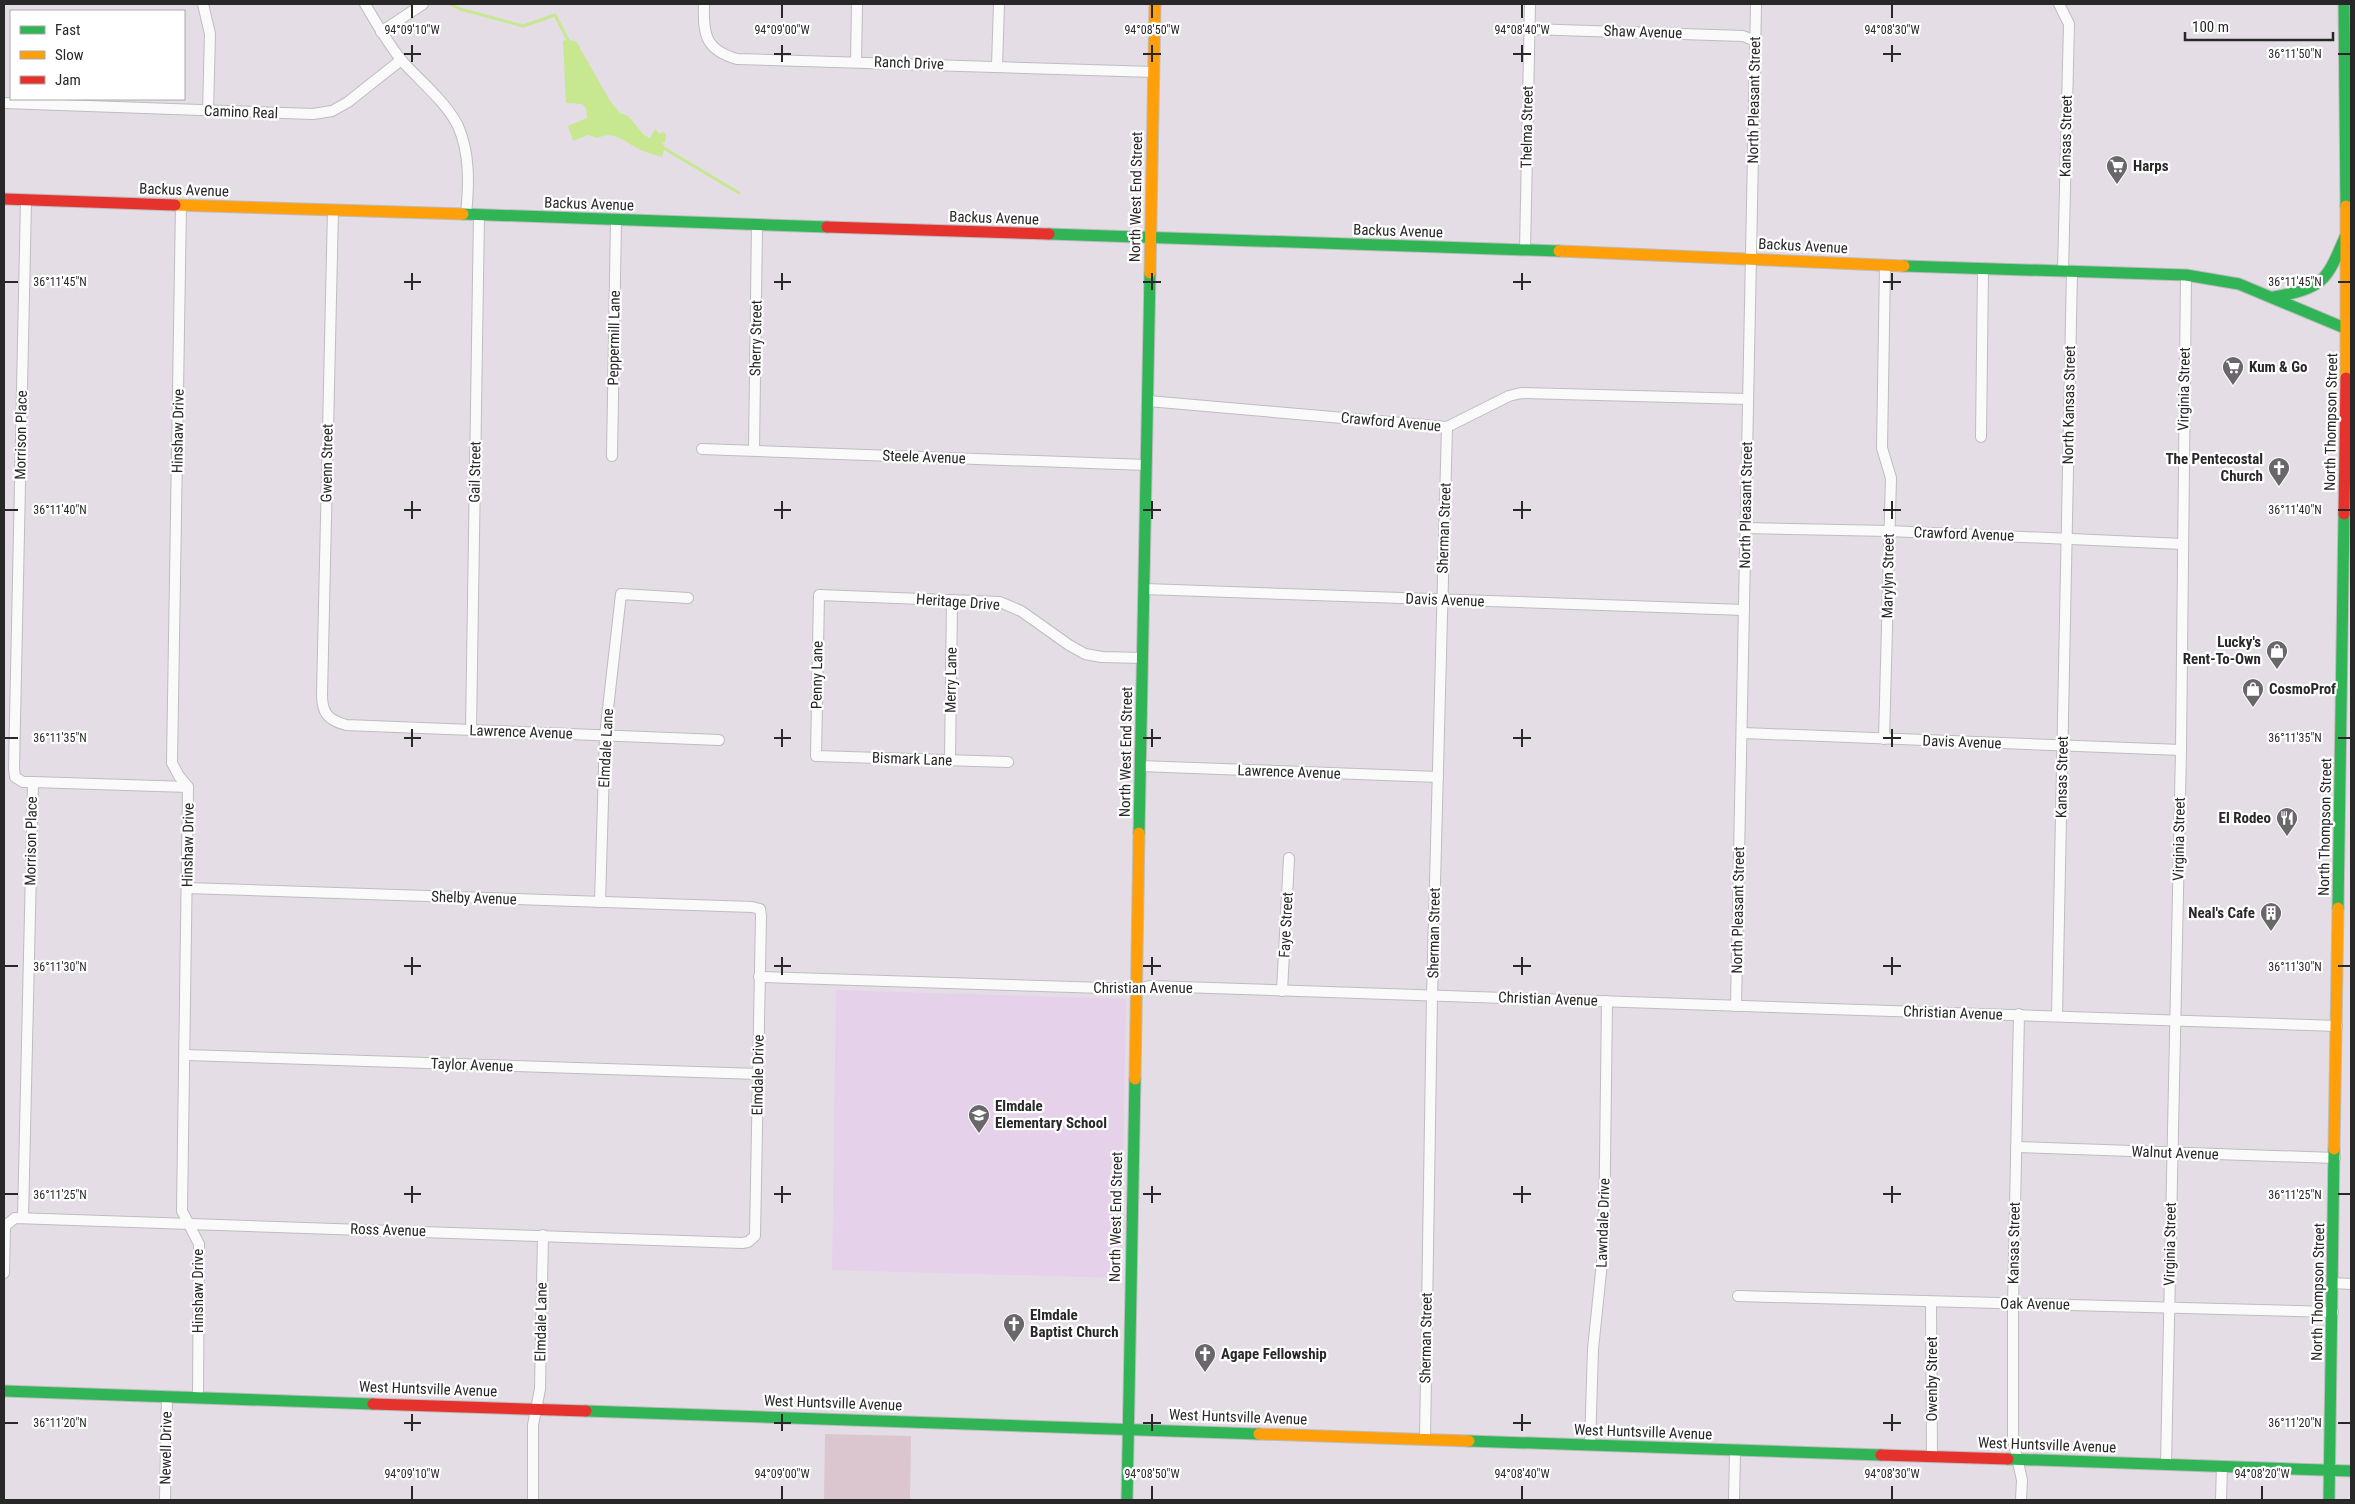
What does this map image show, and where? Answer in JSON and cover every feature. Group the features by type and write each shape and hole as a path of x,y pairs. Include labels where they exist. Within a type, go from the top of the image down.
{"street":[{"path":"203,4 210,34 208,111"},
{"path":"365,4 381,32 401,60 446,110 457,126 468,172 466,214"},
{"path":"381,32 424,4"},
{"name":"Ranch Drive","path":"704,4 705,34 712,47 723,55 737,58 1154,72"},
{"path":"856,62 857,4"},
{"path":"998,66 999,4"},
{"name":"North West End Street","path":"1127,1500 1155,4"},
{"name":"Thelma Street","path":"1525,250 1530,4"},
{"name":"North Pleasant Street","path":"1736,1006 1743,733 1747,399 1756,4"},
{"name":"Kansas Street","path":"2059,4 2069,24 2067,271"},
{"name":"North Thompson Street","path":"2330,1500 2334,1158 2349,329 2346,234 2344,4"},
{"name":"Shaw Avenue","path":"1529,29 1743,36 1755,42"},
{"name":"Camino Real","path":"4,103 313,114 332,111 348,102 401,60"},
{"name":"Backus Avenue","path":"4,199 1525,250 2186,275 2239,284 2349,329"},
{"name":"Morrison Place","path":"23,1218 33,782 23,782 15,777 14,768 26,200"},
{"name":"Hinshaw Drive","path":"182,205 172,763 188,787 186,1055 182,1211 199,1244 198,1397"},
{"name":"Gwenn Street","path":"326,715 322,707 322,685 333,210"},
{"name":"Gail Street","path":"472,730 480,214"},
{"name":"Peppermill Lane","path":"612,456 616,220"},
{"name":"Sherry Street","path":"754,450 757,225"},
{"path":"2274,297 2300,292 2319,285 2328,276 2346,234"},
{"name":"Marylyn Street","path":"1884,739 1891,478 1882,448 1885,265"},
{"path":"1981,437 1983,268"},
{"name":"North Kansas Street","path":"2067,271 2067,538"},
{"name":"Virginia Street","path":"2166,1464 2181,750 2186,275"},
{"name":"Crawford Avenue","path":"1148,401 1447,427 1522,393 1747,399"},
{"name":"Sherman Street","path":"1425,1439 1432,996 1447,427"},
{"name":"Steele Avenue","path":"702,448 1146,465"},
{"name":"Crawford Avenue","path":"1745,528 1889,531 2182,544"},
{"name":"Kansas Street","path":"2057,1016 2067,538"},
{"name":"Davis Avenue","path":"1145,589 1744,610"},
{"name":"Elmdale Lane","path":"600,902 606,735 621,594 688,598"},
{"name":"Heritage Drive","path":"819,595 1000,602 1021,611 1069,645 1086,654 1102,657 1143,658"},
{"name":"Penny Lane","path":"816,756 819,595"},
{"name":"Merry Lane","path":"950,760 952,600"},
{"name":"Lawrence Avenue","path":"326,715 334,722 346,724 719,740"},
{"name":"Davis Avenue","path":"1743,733 2181,750"},
{"name":"Bismark Lane","path":"816,756 1008,762"},
{"name":"Lawrence Avenue","path":"1140,766 1438,777"},
{"path":"33,782 188,787"},
{"name":"Faye Street","path":"1282,991 1289,858"},
{"name":"Shelby Avenue","path":"187,888 752,906 760,909"},
{"name":"Elmdale Drive","path":"752,1240 755,1231 760,909"},
{"name":"Christian Avenue","path":"759,977 1136,989 1151,986 2337,1026"},
{"name":"Lawndale Drive","path":"1590,1445 1593,1349 1604,1243 1607,1001"},
{"name":"Kansas Street","path":"2019,1014 2012,1304 2013,1440 2022,1480 2021,1500"},
{"name":"Taylor Avenue","path":"186,1055 758,1074"},
{"name":"Walnut Avenue","path":"2016,1147 2334,1158"},
{"path":"4,1273 5,1226 15,1218 23,1218"},
{"name":"Ross Avenue","path":"23,1218 742,1243 752,1240"},
{"name":"Elmdale Lane","path":"533,1500 533,1426 540,1389 543,1235"},
{"path":"2333,1283 2351,1284"},
{"name":"Oak Avenue","path":"1738,1296 2333,1312"},
{"name":"Owenby Street","path":"1931,1302 1932,1457"},
{"name":"West Huntsville Avenue","path":"4,1391 1128,1428 1735,1451 2351,1470"},
{"name":"Newell Drive","path":"165,1500 167,1396"},
{"path":"1734,1500 1735,1451"},
{"path":"2221,1500 2222,1466"}],"shaded area":[{"path":"563,41 576,41 610,101 620,113 628,116 644,135 650,138 655,129 660,134 662,132 666,134 665,142 662,143 665,147 662,157 643,151 621,138 610,135 597,138 588,135 573,141 568,126 587,118 586,108 582,104 566,103"},
{"name":"Elmdale Elementary School","path":"836,990 1126,999 1121,1278 832,1270"},
{"path":"825,1434 911,1436 910,1500 824,1500"}],"waterway":[{"path":"450,4 460,9 523,26 555,15 570,44"},
{"path":"662,147 739,193"}],"traffic: fast":[{"path":"2344,4 2346,206"},
{"path":"463,214 827,227"},
{"path":"1049,234 1559,251"},
{"path":"2274,297 2303,290 2321,280 2333,264 2345,237"},
{"path":"1904,266 2186,275 2239,284 2347,329"},
{"path":"1139,833 1150,273"},
{"path":"2338,908 2344,514"},
{"path":"1127,1500 1135,1079"},
{"path":"2329,1500 2334,1149"},
{"path":"4,1391 373,1404"},
{"path":"586,1411 1259,1434"},
{"path":"1469,1441 1881,1455"},
{"path":"2008,1459 2351,1471"}],"traffic: slow":[{"path":"1150,273 1155,4"},
{"path":"175,205 463,214"},
{"path":"2346,206 2346,378"},
{"path":"1559,251 1904,266"},
{"path":"1135,1079 1139,833"},
{"path":"2334,1149 2338,908"},
{"path":"1259,1434 1469,1441"}],"traffic: jam":[{"path":"4,199 175,205"},
{"path":"827,227 1049,234"},
{"path":"2344,514 2346,378"},
{"path":"373,1404 586,1411"},
{"path":"1881,1455 2008,1459"}],"place":[{"name":"Harps","path":"2117,185"},
{"name":"Kum & Go","path":"2233,386"},
{"name":"The Pentecostal Church","path":"2279,487"},
{"name":"Lucky's Rent-To-Own","path":"2277,670"},
{"name":"CosmoProf","path":"2253,708"},
{"name":"El Rodeo","path":"2287,837"},
{"name":"Neal's Cafe","path":"2271,932"},
{"name":"Elmdale Elementary School","path":"979,1134"},
{"name":"Elmdale Baptist Church","path":"1014,1343"},
{"name":"Agape Fellowship","path":"1205,1373"}]}
